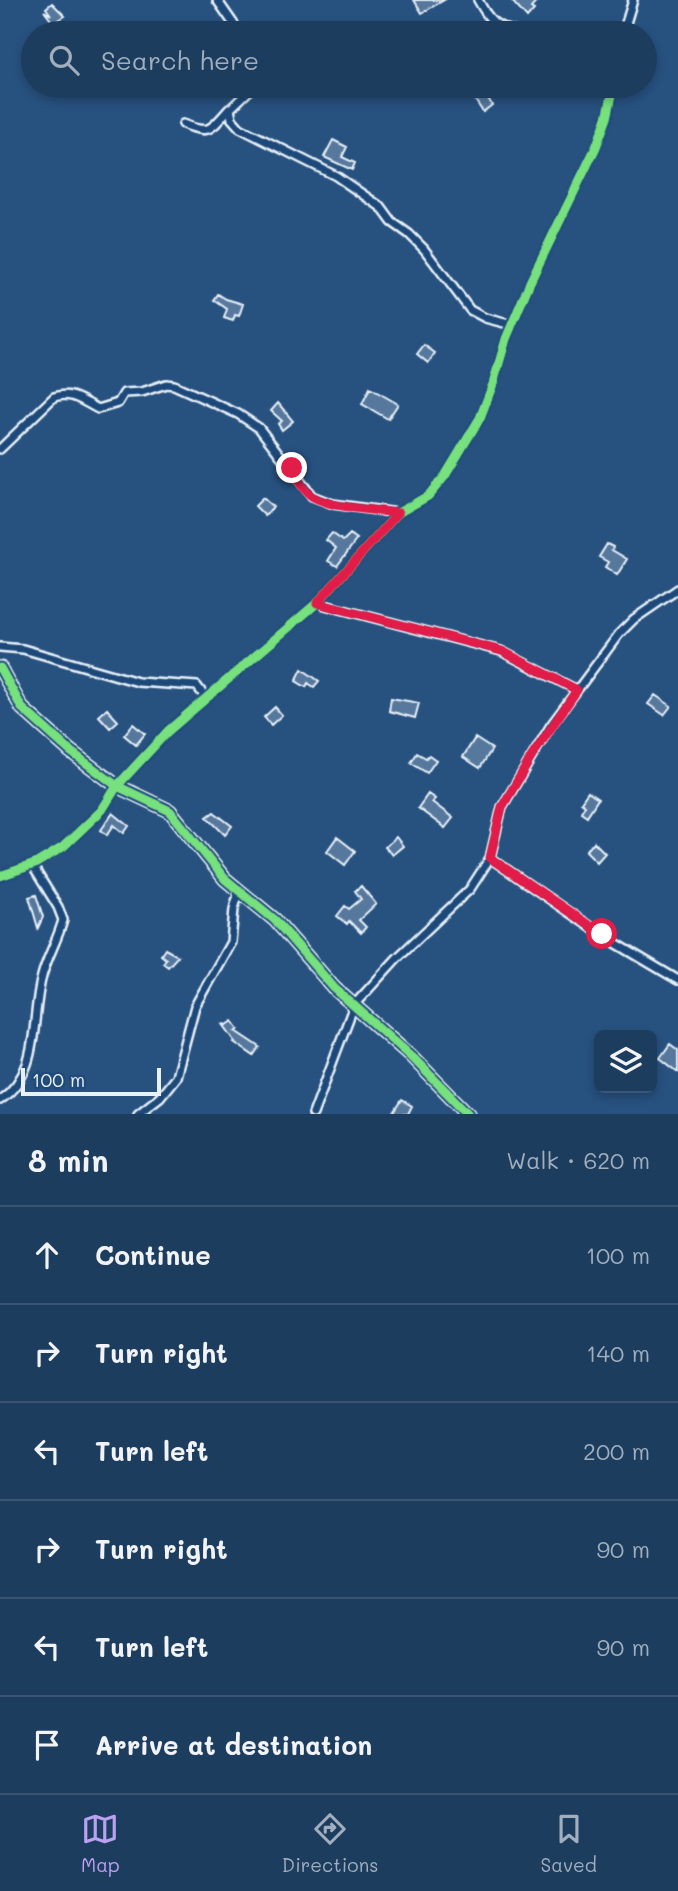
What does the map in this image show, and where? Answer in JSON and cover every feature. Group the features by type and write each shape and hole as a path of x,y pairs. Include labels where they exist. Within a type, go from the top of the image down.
{"street":[{"path":"217,0 232,21"},
{"path":"478,0 492,21"},
{"path":"627,21 633,0"},
{"path":"183,124 203,132 210,130 241,98"},
{"path":"0,876 32,865 63,846 102,810 117,786 168,731 317,603 398,513 428,496 445,476 481,418 512,326 530,282 596,147 611,98"},
{"path":"230,109 232,119 240,128 337,176 381,207 392,222 424,249 470,310 485,318 512,326"},
{"path":"0,449 54,397 62,394 76,396 98,409 118,403 124,393 142,393 166,384 174,385 238,414 259,428 312,496 333,504 398,513"},
{"path":"313,1114 354,1005 407,948 460,900 490,858 502,807 532,756 577,690 619,634 634,619 678,589"},
{"path":"317,603 502,651 577,690"},
{"path":"0,647 23,649 138,682 197,686 205,697"},
{"path":"0,668 22,708 70,751 117,786 170,811 225,879 275,920 334,988 411,1056 468,1114"},
{"path":"490,858 602,934 678,980"},
{"path":"0,1100 29,1066 36,1002 50,951 63,920 58,906 32,865"},
{"path":"138,1114 160,1097 176,1077 191,1016 231,942 234,909 239,891"}],"building":[{"path":"414,0 444,0 422,13"},
{"path":"511,0 538,0 527,18"},
{"path":"52,3 65,16 59,21 52,21 44,11 51,15 46,8"},
{"path":"488,98 492,105 483,112 475,100"},
{"path":"333,140 347,147 342,157 355,163 352,170 324,157"},
{"path":"218,294 243,304 239,316 235,315 233,321 224,318 227,309 214,300"},
{"path":"424,345 435,353 428,363 417,354"},
{"path":"370,388 398,404 388,419 362,404"},
{"path":"278,403 293,421 282,430 278,424 282,421 271,411"},
{"path":"263,498 273,507 265,516 255,506"},
{"path":"332,533 343,541 350,534 357,539 337,566 328,561 336,548 326,540"},
{"path":"607,544 627,559 617,575 605,567 608,562 599,557"},
{"path":"302,669 319,681 314,687 308,683 306,687 296,681"},
{"path":"655,695 671,706 664,715 648,704"},
{"path":"391,698 419,703 415,718 389,711"},
{"path":"275,707 282,715 271,725 264,717"},
{"path":"107,709 118,721 110,728 99,716"},
{"path":"133,724 145,734 136,745 124,735"},
{"path":"475,738 492,749 480,768 463,757"},
{"path":"417,753 426,758 429,755 436,760 427,773 411,763"},
{"path":"588,792 598,799 587,816 581,812 585,805 581,802"},
{"path":"428,794 435,799 432,802 453,818 445,828 418,808"},
{"path":"214,812 232,826 225,835 207,817"},
{"path":"113,813 129,826 124,833 114,825 107,835 101,830"},
{"path":"337,837 355,851 345,865 327,851"},
{"path":"396,837 403,846 392,855 385,847"},
{"path":"594,842 605,853 597,862 586,851"},
{"path":"361,886 376,904 359,920 366,927 361,933 349,921 347,924 337,916 345,906 349,909 361,899 355,891"},
{"path":"36,895 43,917 38,928 29,897"},
{"path":"165,949 178,956 168,967 163,963 166,959 161,955"},
{"path":"233,1021 239,1029 236,1031 260,1047 254,1056 234,1042 223,1024 227,1025"},
{"path":"670,1044 678,1050 678,1072 660,1058"},
{"path":"402,1100 412,1106 408,1114 393,1114"}],"cycle path":[{"path":"0,876 35,864 63,847 102,810 117,786 168,731 317,603 398,513 428,496 445,476 480,418 506,339 530,282 596,147 611,98"},
{"path":"0,668 22,708 70,751 117,786 170,811 225,879 275,920 334,988 411,1056 468,1114"}],"route":[{"path":"292,468 308,494 322,501 398,513 317,603 502,651 577,690 551,725 502,807 490,858 602,934"}]}
